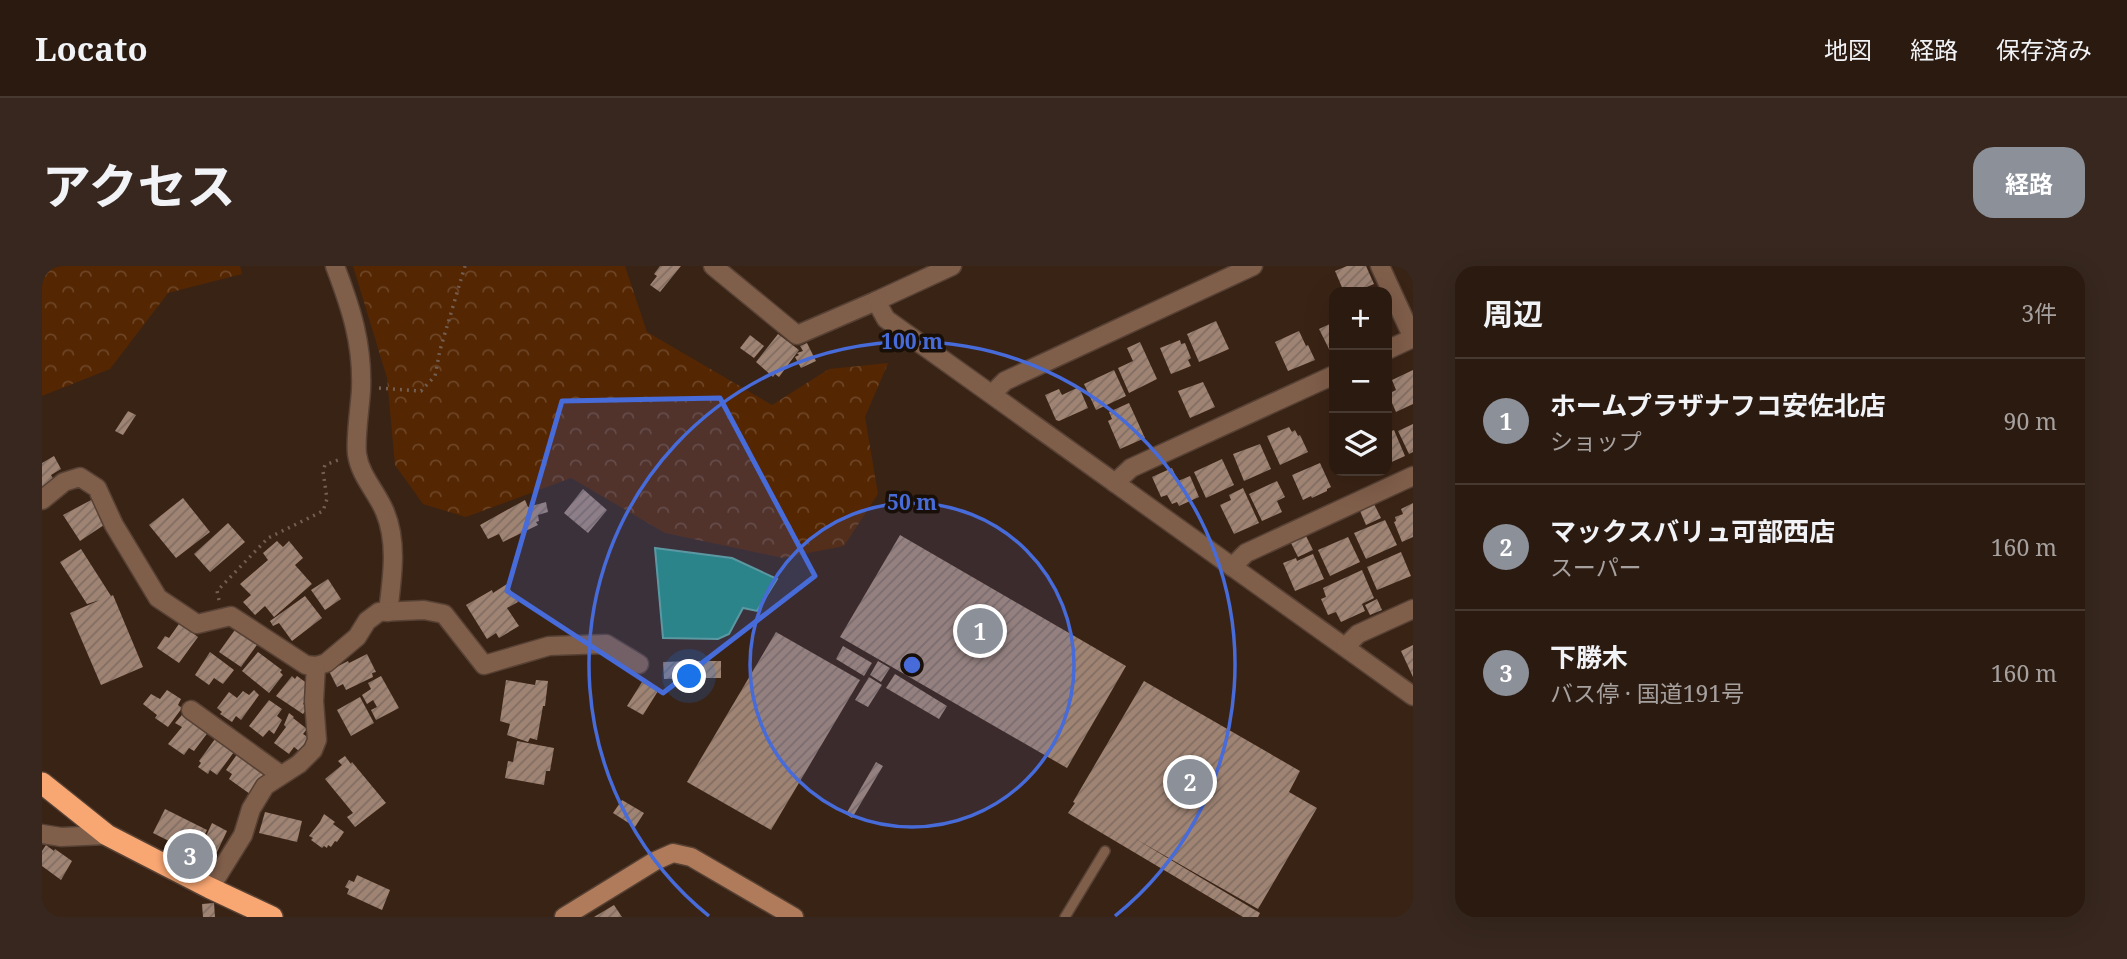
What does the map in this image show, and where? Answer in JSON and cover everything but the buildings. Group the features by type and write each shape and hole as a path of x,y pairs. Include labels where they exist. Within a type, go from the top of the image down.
{"highway":[{"path":"42,783 107,835 272,917"}],"street":[{"path":"335,266 352,309 357,335 361,387 357,454 367,481 385,512 391,536 394,569 388,612"},
{"path":"713,266 797,335 952,266"},
{"path":"992,394 1005,381 1250,266"},
{"path":"1380,266 1413,338 1389,350"},
{"path":"876,302 886,319 1413,696"},
{"path":"1115,483 1131,468 1329,377"},
{"path":"1232,566 1246,553 1413,476"},
{"path":"42,500 64,482 80,477 97,488 114,525 158,598 197,624 231,617 306,666 326,663 358,637 367,621 379,612 424,610 443,614 484,665 549,646 606,644 639,663"},
{"path":"1345,647 1358,634 1413,609"},
{"path":"209,888 243,835 251,809 265,786 299,764 313,750 317,740 314,701 316,666"},
{"path":"191,710 281,775"},
{"path":"42,834 61,837 107,835"},
{"path":"564,917 654,861 673,853 691,857 794,917"}],"lane":[{"path":"1065,917 1105,851"}],"path":[{"path":"361,387 421,391 435,376 465,266"},
{"path":"231,617 218,599 217,591 268,538 323,511 327,499 323,471 325,465 357,454"}],"highlighted area":[{"path":"720,398 815,576 663,693 507,591 562,401"}],"green space":[{"path":"42,266 240,266 242,274 168,293 110,369 42,396"},
{"path":"353,266 625,266 647,332 772,405 829,369 888,363 865,417 878,494 844,546 783,558 665,533 571,478 466,517 423,504 395,465 387,378"}],"water":[{"path":"655,548 732,558 777,579 757,611 743,608 729,634 718,639 663,638"}],"place":[{"name":"ホームプラザナフコ安佐北店","path":"980,631"},
{"name":"マックスバリュ可部西店","path":"1190,782"},
{"name":"下勝木","path":"190,856"}]}
